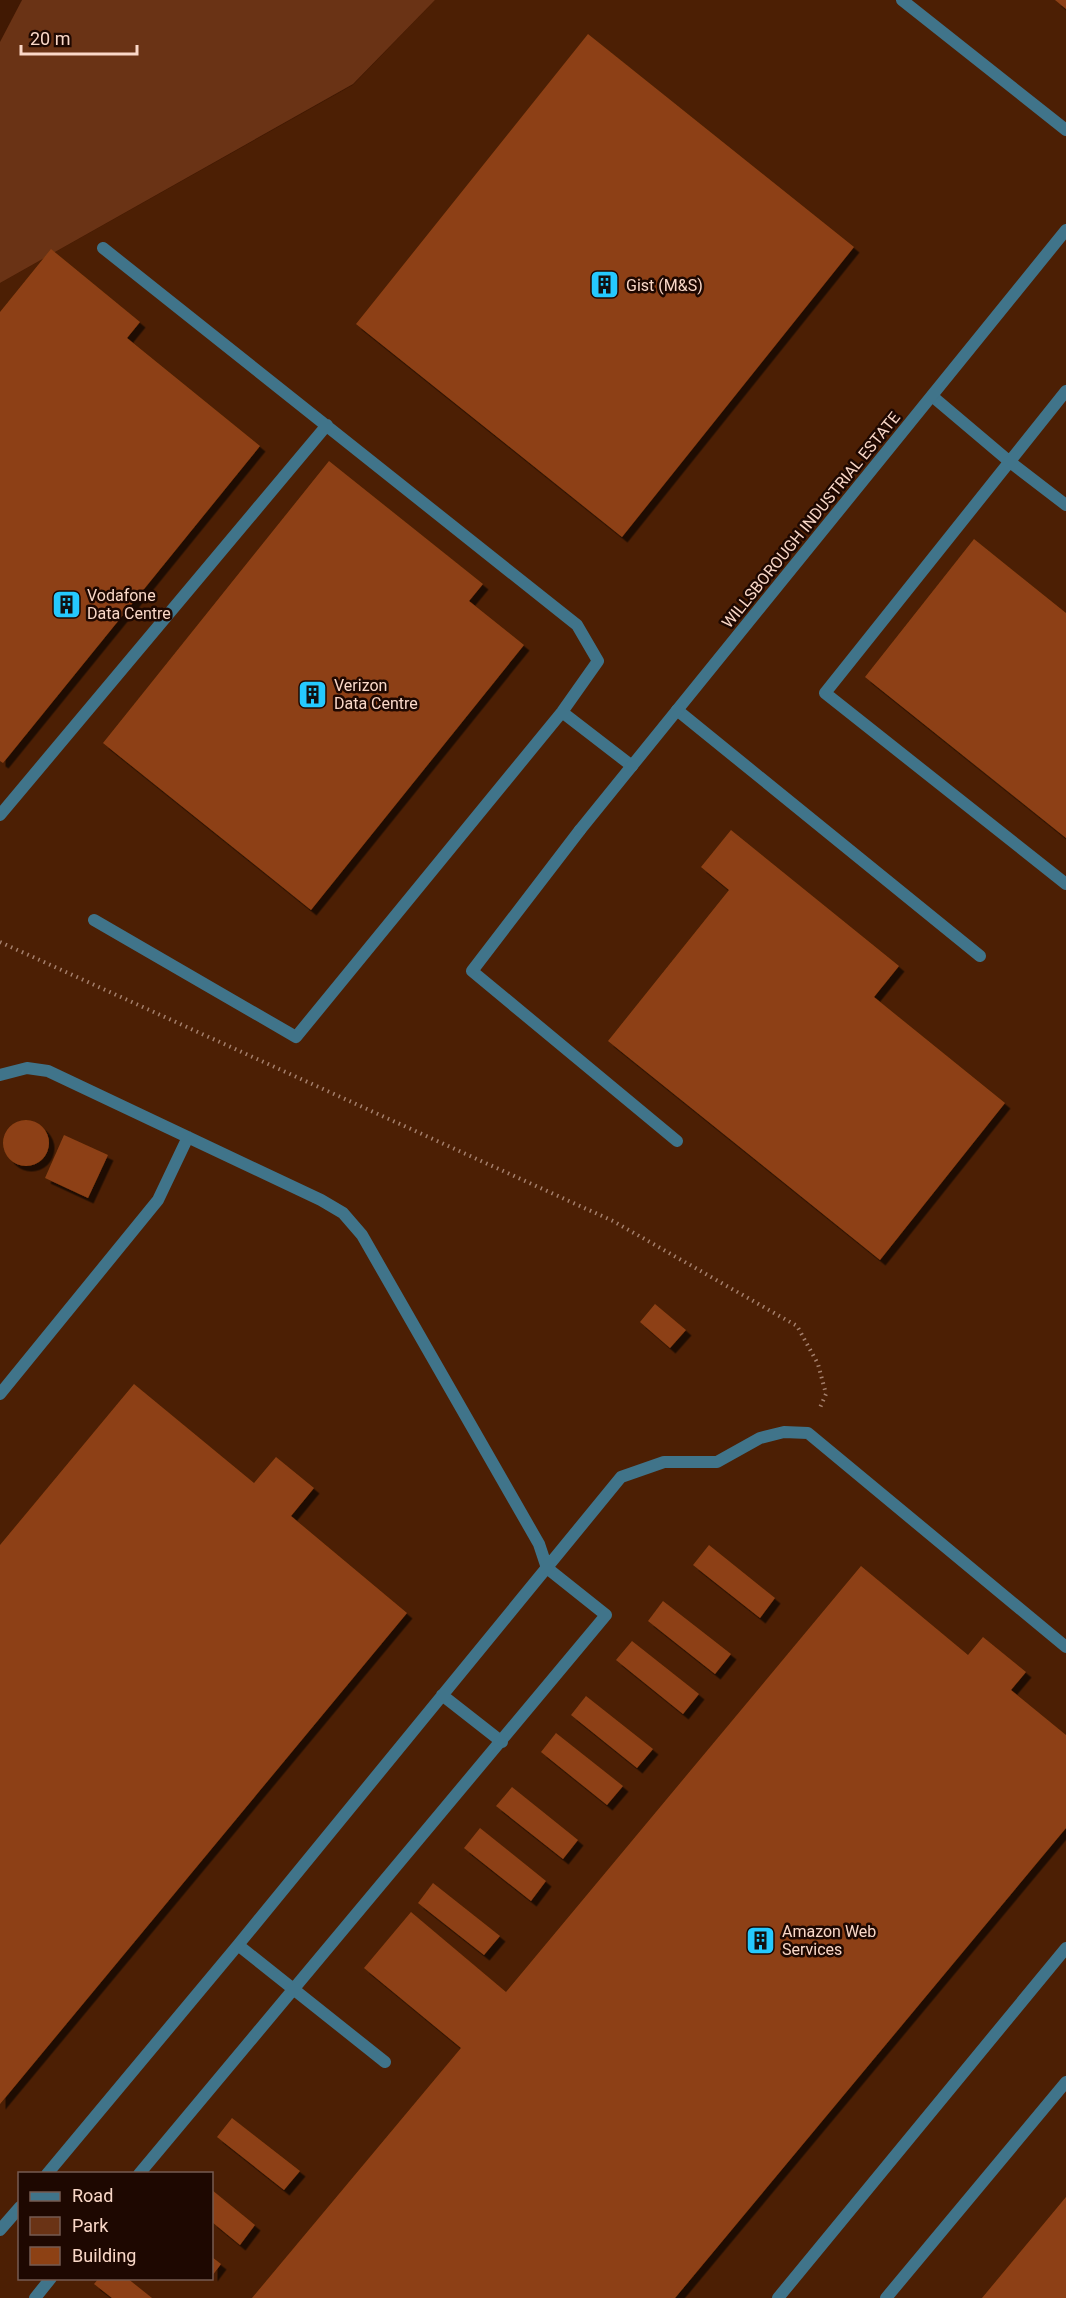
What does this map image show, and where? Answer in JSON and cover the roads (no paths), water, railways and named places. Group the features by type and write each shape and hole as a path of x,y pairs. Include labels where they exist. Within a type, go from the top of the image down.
{"street":[{"path":"902,0 1066,130"},
{"name":"WILLSBOROUGH INDUSTRIAL ESTATE","path":"677,1141 472,971 580,830 1066,230"},
{"path":"94,920 296,1036 562,712 598,661 577,625 103,248"},
{"path":"1066,391 825,693 1066,884"},
{"path":"932,396 1010,462 1066,505"},
{"path":"0,815 327,425"},
{"path":"677,710 980,956"},
{"path":"562,712 632,766"},
{"path":"0,1075 27,1068 48,1071 321,1200 343,1213 362,1235 539,1544 547,1568 606,1615 141,2172"},
{"path":"0,1394 158,1200 188,1137"},
{"path":"49,2172 238,1946 621,1476 664,1462 717,1462 760,1438 784,1432 808,1433 1066,1647"},
{"path":"442,1695 502,1742"},
{"path":"238,1946 386,2062"},
{"path":"778,2298 1066,1948"},
{"path":"886,2298 1066,2082"},
{"path":"0,2230 18,2209"},
{"path":"35,2298 49,2280"}],"place":[{"name":"Gist (M&S)","path":"605,285"},
{"name":"Vodafone Data Centre","path":"66,604"},
{"name":"Verizon Data Centre","path":"313,694"},
{"name":"Amazon Web Services","path":"761,1940"}]}
